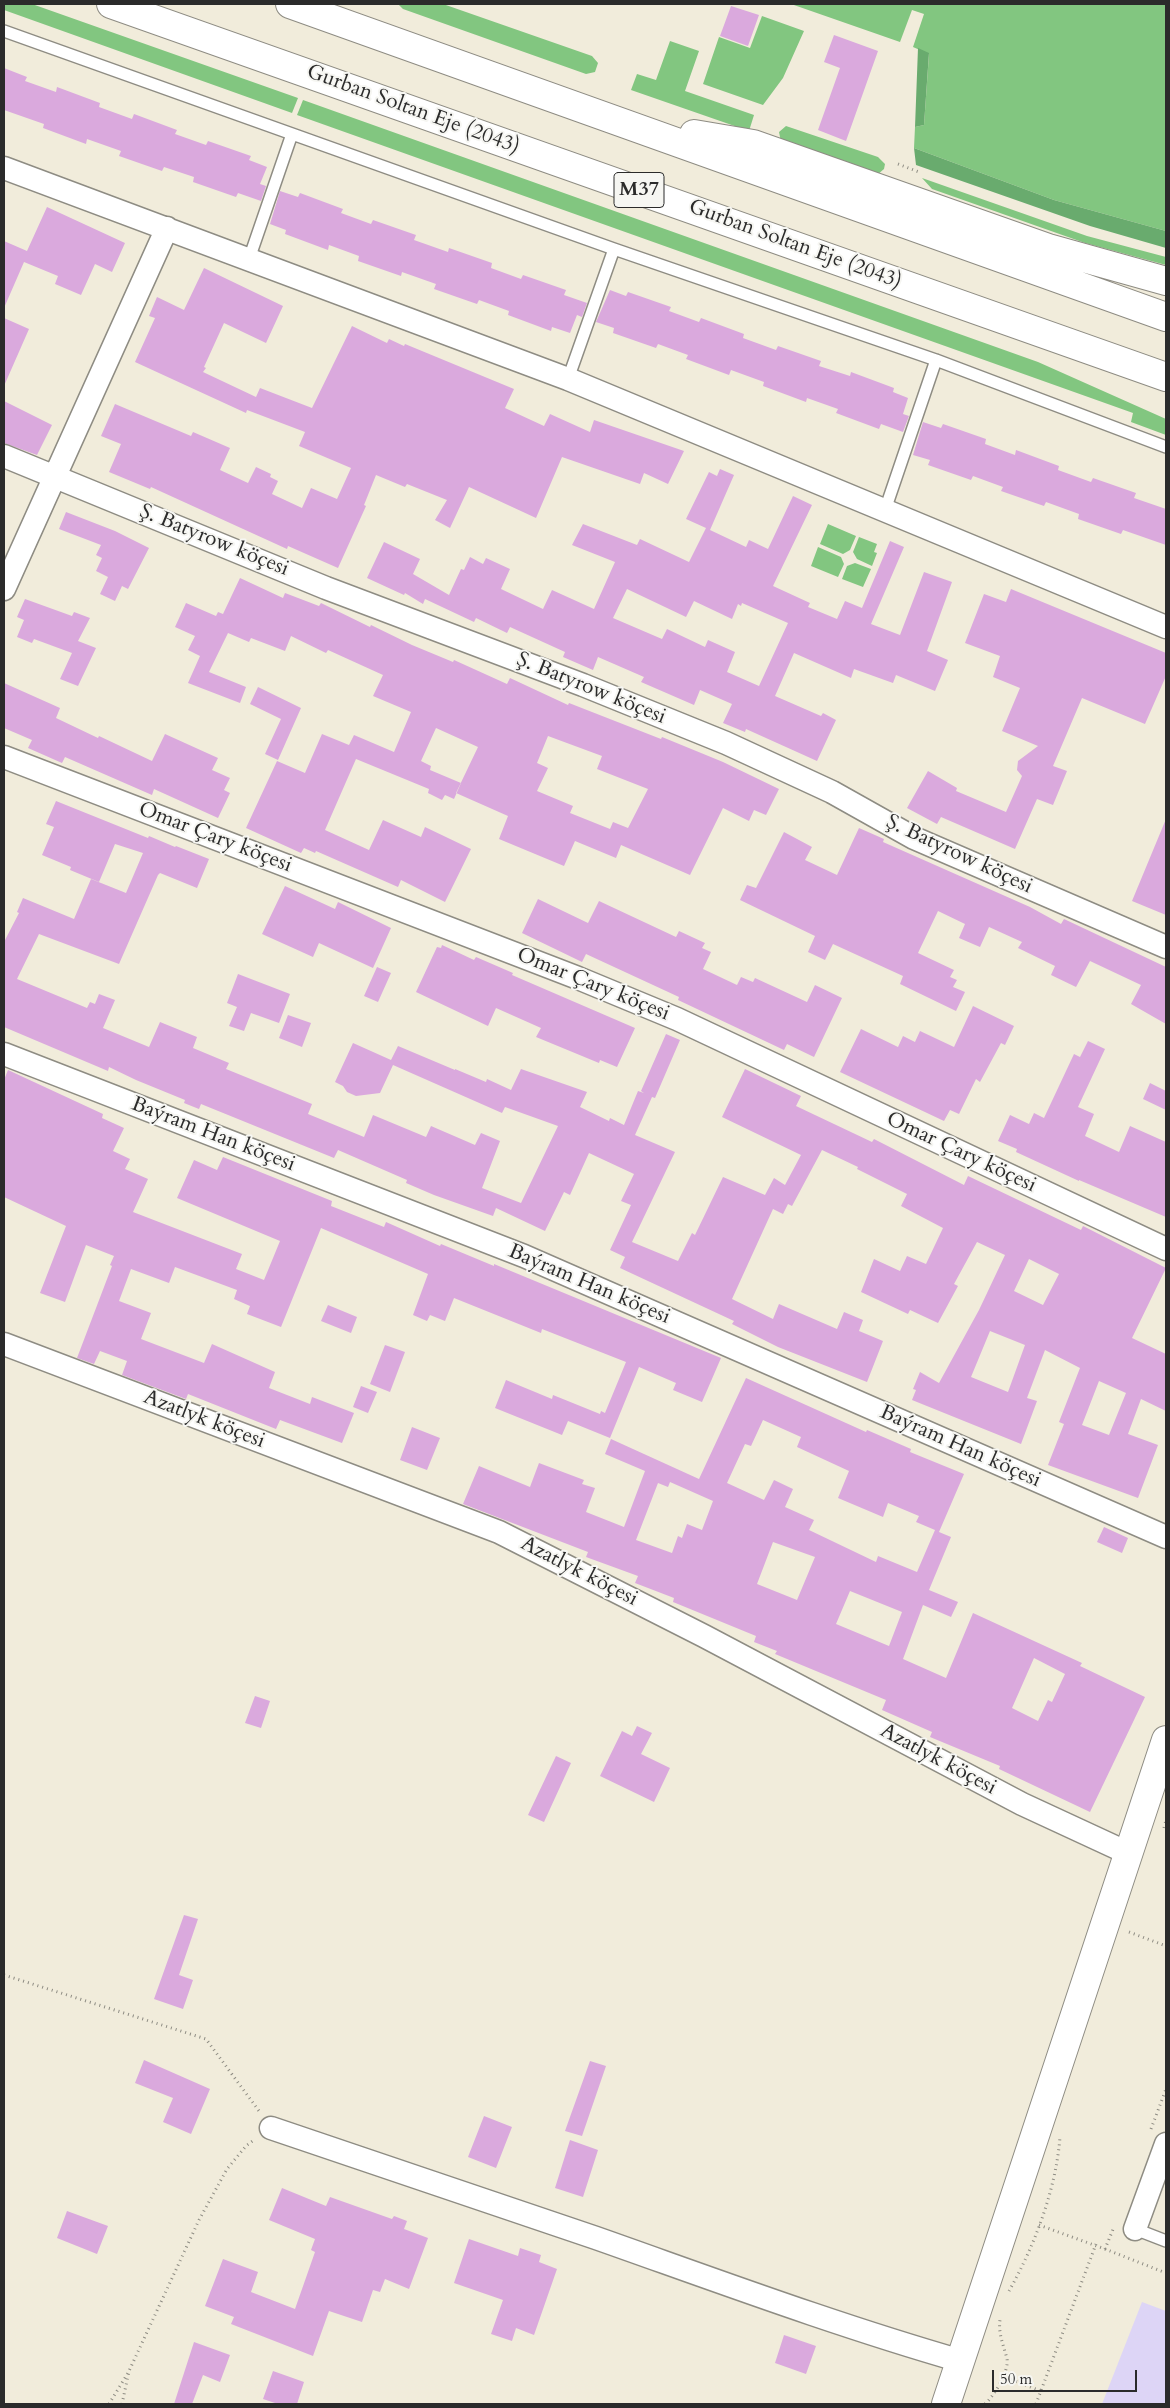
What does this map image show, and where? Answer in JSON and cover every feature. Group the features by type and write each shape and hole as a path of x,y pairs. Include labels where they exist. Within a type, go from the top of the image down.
{"main road":[{"name":"Gurban Soltan Eje (2043)","path":"112,4 1166,377"},
{"path":"290,4 1166,316"},
{"path":"630,124 753,144 1048,248 1166,281"},
{"path":"906,198 1115,298"},
{"path":"1068,342 1166,398"},
{"path":"946,2404 1130,1854 1166,1740"}],"street":[{"path":"4,168 568,379 1166,628"},
{"path":"4,589 167,228"},
{"name":"Ş. Batyrow köçesi","path":"4,456 326,588 583,685 726,743 832,792 914,838 1166,947"},
{"name":"Omar Çary köçesi","path":"4,757 578,978 677,1019 1166,1249"},
{"name":"Baýram Han köçesi","path":"4,1054 524,1256 1166,1537"},
{"name":"Azatlyk köçesi","path":"4,1344 499,1532 696,1632 1022,1804 1130,1854"},
{"path":"271,2128 597,2239 739,2291 871,2335 961,2361"},
{"path":"1125,2225 1158,2138"}],"lane":[{"path":"4,31 614,249 936,360 1166,447"},
{"path":"249,259 292,134"},
{"path":"568,379 614,249"},
{"path":"885,510 936,360"},
{"path":"1125,2225 1166,2241"}],"path":[{"path":"898,164 919,172"},
{"path":"1126,1940 1129,1930 1166,1946"},
{"path":"4,1975 206,2040 271,2128 246,2146 227,2169 199,2220 129,2371 109,2404"},
{"path":"1158,2138 1166,2089"},
{"path":"1008,2293 1026,2260 1039,2225 1058,2160 1061,2128"},
{"path":"1039,2225 1096,2244 1166,2273"},
{"path":"1105,2249 1125,2225"},
{"path":"1036,2404 1096,2244"},
{"path":"985,2404 998,2389 1008,2362 999,2328 1002,2310"},
{"path":"122,2404 129,2371"},
{"path":"1002,2376 1041,2391"}],"shaded area":[{"path":"1142,2302 1166,2311 1166,2404 1102,2404"}],"green space":[{"path":"4,4 32,4 298,98 292,113 4,10"},
{"path":"398,4 443,4 592,56 598,63 595,72 586,74 403,9"},
{"path":"791,4 1166,4 1166,231 1054,200 914,148 915,127 924,125 929,54 913,47 924,14 912,10 900,42"},
{"path":"762,16 804,31 783,78 763,105 703,84 719,37 750,48"},
{"path":"670,41 699,51 685,91 754,115 749,131 631,90 637,74 656,80"},
{"path":"918,48 929,53 924,125 915,127"},
{"path":"303,100 1038,362 1166,419 1166,435 1131,422 1133,413 297,115"},
{"path":"786,126 878,157 885,164 884,169 877,175 781,142 779,132"},
{"path":"914,148 1054,200 1166,231 1166,248 1090,226 916,165"},
{"path":"922,178 1087,236 1166,257 1166,265 1085,243 932,189"},
{"path":"828,524 856,536 850,550 843,554 820,544"},
{"path":"859,537 877,544 874,552 877,553 872,566 857,559 853,552"},
{"path":"818,547 841,557 844,564 838,577 811,566"},
{"path":"855,563 871,569 863,587 842,579 847,566"}],"building":[{"path":"731,6 759,15 748,46 720,36"},
{"path":"834,35 878,51 846,141 818,130 840,68 824,62"},
{"path":"4,68 27,77 25,81 56,92 57,87 100,103 99,107 132,119 134,114 177,130 175,134 206,145 208,141 251,156 249,160 267,167 260,184 266,186 261,201 238,193 236,197 193,182 194,177 164,167 162,171 119,156 121,151 87,139 86,144 43,128 44,124 4,110"},
{"path":"280,191 298,197 300,193 343,209 341,213 371,224 373,220 416,235 414,240 448,252 449,248 492,263 491,268 521,279 523,275 566,290 564,295 587,303 582,317 577,315 570,333 552,327 551,331 508,315 509,311 479,300 477,304 434,289 436,284 402,272 401,276 358,261 359,256 329,245 328,250 285,234 286,230 270,224"},
{"path":"47,207 125,243 112,272 95,264 81,295 55,284 58,276 24,262 4,308 4,241 27,251"},
{"path":"204,268 283,306 266,343 224,323 204,367 206,368 203,372 256,397 260,388 312,408 352,326 387,343 389,339 404,346 405,344 514,389 505,408 544,426 550,414 590,432 594,420 684,451 668,484 644,473 640,484 562,457 536,518 469,487 450,528 435,520 447,500 407,484 405,487 376,475 364,505 366,506 338,568 288,546 287,549 151,487 150,489 109,472 121,444 101,436 115,404 191,436 193,432 230,448 220,470 248,483 256,467 271,474 270,477 278,481 272,494 302,508 311,488 337,499 351,468 299,446 305,432 247,410 246,413 135,362 155,318 149,316 157,297 184,310"},
{"path":"610,290 626,296 628,292 671,307 669,311 699,322 701,318 744,334 743,338 776,350 778,346 821,361 819,366 850,376 851,372 894,388 893,392 908,398 903,414 909,416 903,432 881,424 879,429 836,413 838,409 807,398 806,402 763,386 764,382 731,370 729,375 686,359 688,355 658,344 656,348 613,333 614,328 596,322"},
{"path":"4,318 29,329 4,386"},
{"path":"4,401 52,425 37,455 4,443"},
{"path":"923,422 941,428 943,424 986,439 985,444 1015,455 1016,450 1059,466 1058,470 1091,482 1093,478 1136,493 1134,498 1166,509 1166,545 1123,530 1121,534 1078,519 1079,514 1046,502 1044,506 1001,491 1003,487 973,476 971,480 928,465 930,460 913,455"},
{"path":"720,469 734,475 710,530 746,547 749,540 768,549 793,496 812,505 773,586 810,603 808,607 837,619 845,601 862,608 890,541 904,547 871,624 900,635 924,572 952,582 927,651 948,660 935,691 896,675 893,683 854,669 851,678 794,653 775,696 821,716 823,713 836,720 817,761 746,729 745,732 723,723 732,704 700,690 694,705 641,682 644,677 598,657 593,670 563,657 565,652 510,627 507,633 476,618 474,622 425,599 423,604 405,593 404,595 367,578 384,542 420,559 413,574 449,595 461,569 464,570 470,557 483,564 486,558 510,569 501,589 543,609 552,590 594,609 615,562 572,545 583,524 637,545 640,539 689,562 706,528 686,519 709,472 717,476","holes":["627,589 686,617 694,601 732,619 738,604 741,606 742,603 788,623 759,686 727,672 735,652 708,640 705,647 667,629 662,639 613,618"]},
{"path":"66,512 115,531 149,548 128,589 122,586 115,601 100,594 108,577 96,571 102,558 96,555 101,545 59,529"},
{"path":"240,578 283,598 285,593 319,606 321,603 370,627 371,625 412,645 453,662 454,660 507,684 510,678 568,705 569,703 661,739 662,737 723,762 779,789 766,815 754,810 749,821 723,808 690,875 621,845 616,858 575,841 564,866 499,839 508,816 457,793 454,799 445,795 442,800 428,793 429,789 356,759 325,830 369,850 383,820 421,837 425,827 471,849 445,902 401,880 398,887 316,851 315,853 304,848 301,853 246,828 277,761 305,773 322,734 349,745 354,735 394,752 411,712 373,696 383,675 328,650 326,653 291,636 285,651 251,638 249,642 228,633 209,672 246,687 240,703 188,683 200,656 188,650 195,636 175,627 186,603 216,616 218,612 223,614","holes":["436,728 478,747 461,783 430,770 431,766 421,761","548,736 602,756 597,769 648,789 628,828 613,822 610,829 570,813 573,806 537,791 548,768 537,763"]},
{"path":"1011,589 1166,653 1166,676 1145,724 1082,698 1053,766 1067,771 1053,805 1037,799 1015,849 941,817 937,824 907,808 928,771 957,788 956,791 1006,812 1022,776 1017,770 1018,761 1038,746 1002,731 1020,688 993,677 1000,656 965,643 984,594 1006,602"},
{"path":"25,599 72,616 74,612 90,618 78,641 96,648 78,686 60,679 72,653 34,639 32,643 17,637 24,620 17,617"},
{"path":"4,683 60,708 56,718 152,761 165,734 218,758 212,770 230,778 224,790 230,793 218,818 154,789 152,795 65,757 62,763 28,748 32,740 4,728"},
{"path":"258,687 301,708 278,760 265,754 281,719 250,704"},
{"path":"56,801 148,838 149,836 209,859 197,888 160,873 158,875 119,964 39,934 17,979 87,1008 90,1002 95,1004 99,994 115,1000 103,1028 149,1047 160,1022 197,1037 193,1048 229,1063 226,1069 312,1104 308,1114 364,1137 373,1115 426,1137 431,1126 475,1145 481,1133 500,1141 482,1188 521,1203 558,1126 505,1107 502,1113 393,1065 380,1093 356,1096 347,1092 343,1086 335,1082 353,1043 391,1060 398,1046 455,1070 486,1082 487,1079 511,1090 521,1069 587,1092 580,1107 609,1121 610,1118 624,1125 638,1091 644,1093 641,1091 666,1034 680,1040 655,1098 652,1097 635,1135 675,1152 632,1242 678,1261 692,1233 695,1235 723,1177 765,1195 774,1178 785,1185 801,1155 722,1117 745,1069 801,1096 796,1106 872,1142 874,1139 964,1185 968,1176 1081,1230 1083,1226 1166,1268 1132,1338 1166,1354 1166,1411 1141,1399 1128,1434 1158,1445 1138,1498 1048,1465 1064,1424 1059,1422 1080,1368 1045,1350 1027,1398 1037,1401 1021,1444 912,1400 916,1390 913,1389 920,1372 939,1383 979,1310 1005,1255 977,1242 954,1284 958,1286 938,1323 910,1310 908,1314 861,1292 874,1259 900,1271 907,1256 926,1264 943,1228 901,1206 907,1194 822,1150 792,1206 788,1204 783,1214 773,1209 732,1299 773,1319 779,1304 837,1329 844,1312 863,1320 859,1331 883,1341 867,1382 778,1347 732,1324 734,1321 620,1268 625,1257 610,1250 631,1205 621,1201 634,1174 589,1153 570,1195 564,1192 545,1231 496,1208 493,1216 434,1195 406,1183 407,1180 338,1150 334,1158 201,1104 199,1109 184,1103 185,1100 109,1067 108,1071 4,1027 4,942 19,913 17,912 23,898 74,919 91,879 126,893 143,853 115,844 99,882 70,870 71,867 42,855 54,827 46,824","holes":["1029,1259 1059,1274 1043,1305 1014,1291","990,1331 1025,1345 1008,1392 971,1377","1099,1381 1126,1393 1109,1435 1082,1425"]},
{"path":"1166,819 1166,915 1132,901"},
{"path":"859,828 884,839 883,842 1030,907 1061,924 1064,919 1166,967 1166,1024 1131,1004 1141,985 1090,961 1076,987 1051,975 1055,966 1018,948 1022,942 989,927 980,947 959,938 965,924 938,911 918,953 954,970 950,977 957,980 953,987 965,992 956,1011 900,984 903,976 833,944 825,960 808,952 815,936 740,900 747,885 756,888 784,832 812,847 805,860 837,875"},
{"path":"285,886 335,909 338,902 391,928 373,968 319,943 313,957 262,934"},
{"path":"538,899 588,923 599,901 676,937 679,931 705,943 702,948 711,952 703,969 737,985 741,977 753,982 755,978 807,1002 815,985 842,998 814,1057 787,1044 784,1050 678,1000 679,997 586,954 582,962 522,933"},
{"path":"442,945 474,960 476,957 513,973 512,975 635,1028 617,1067 600,1060 599,1063 536,1037 541,1028 496,1008 488,1026 416,992 437,947 441,948"},
{"path":"377,967 391,973 378,1002 364,996"},
{"path":"238,974 290,994 279,1023 251,1013 244,1031 229,1026 237,1007 227,1003"},
{"path":"973,1006 1014,1026 1005,1045 1001,1043 980,1082 976,1079 959,1114 950,1110 944,1121 840,1072 861,1029 898,1047 903,1036 915,1042 920,1031 954,1047"},
{"path":"288,1015 311,1023 302,1047 279,1038"},
{"path":"1088,1041 1105,1049 1078,1107 1094,1114 1085,1136 1119,1152 1130,1126 1166,1142 1166,1217 1079,1181 1016,1152 1017,1149 998,1141 1010,1115 1029,1124 1034,1113 1044,1118 1074,1054 1080,1057"},
{"path":"8,1070 103,1114 102,1118 124,1128 113,1151 130,1159 125,1169 148,1179 133,1212 242,1254 236,1269 264,1280 280,1241 177,1198 194,1160 217,1170 223,1157 332,1201 331,1206 384,1227 386,1222 440,1246 441,1244 494,1266 494,1264 721,1358 702,1402 673,1390 676,1383 639,1367 610,1438 568,1421 562,1435 495,1408 506,1380 552,1399 553,1395 600,1414 601,1411 605,1413 626,1362 542,1329 541,1333 454,1298 445,1321 430,1315 427,1321 413,1315 428,1274 321,1228 281,1327 247,1314 250,1306 234,1299 237,1290 175,1267 169,1283 131,1269 119,1301 151,1313 141,1339 204,1363 212,1344 275,1372 269,1388 310,1404 312,1397 354,1413 342,1443 280,1420 276,1429 188,1394 186,1399 122,1375 127,1361 100,1351 94,1364 77,1358 112,1266 110,1265 114,1256 86,1245 65,1302 40,1293 66,1226 4,1197 4,1080"},
{"path":"1150,1083 1166,1091 1166,1110 1143,1099"},
{"path":"328,1305 357,1317 351,1333 321,1321"},
{"path":"385,1345 405,1352 390,1392 370,1384"},
{"path":"746,1378 866,1432 867,1430 911,1449 910,1452 964,1474 939,1532 951,1537 929,1590 958,1602 951,1617 923,1605 903,1659 946,1678 973,1613 1082,1663 1080,1666 1145,1697 1090,1812 999,1769 1000,1766 930,1737 932,1732 882,1710 886,1700 775,1654 777,1651 754,1642 756,1636 673,1602 674,1598 635,1583 638,1576 586,1557 588,1552 463,1504 479,1466 530,1487 539,1463 584,1480 582,1484 595,1488 586,1512 624,1527 645,1471 605,1454 611,1439 699,1479","holes":["763,1420 801,1437 797,1447 849,1471 838,1498 883,1517 888,1503 919,1516 916,1522 935,1530 917,1572 878,1556 876,1562 809,1530 814,1520 785,1507 793,1489 774,1480 764,1500 727,1483 745,1444 751,1446","670,1482 713,1501 702,1530 687,1524 682,1538 678,1536 672,1553 636,1540 658,1483 668,1487","773,1542 815,1557 797,1600 757,1584","850,1591 902,1612 889,1646 836,1624","1034,1658 1065,1674 1052,1702 1048,1700 1038,1721 1012,1708"]},
{"path":"361,1386 377,1392 368,1413 353,1407"},
{"path":"412,1427 440,1438 427,1470 400,1460"},
{"path":"1104,1527 1128,1538 1122,1553 1097,1542"},
{"path":"255,1696 270,1701 261,1728 245,1723"},
{"path":"637,1726 652,1733 641,1754 670,1768 654,1802 600,1776 622,1731 632,1736"},
{"path":"556,1756 571,1763 544,1822 528,1815"},
{"path":"184,1915 198,1919 179,1975 193,1980 183,2009 154,1999"},
{"path":"144,2060 210,2089 191,2134 163,2122 173,2098 135,2083"},
{"path":"590,2061 606,2066 582,2136 565,2131"},
{"path":"484,2116 512,2127 496,2168 468,2157"},
{"path":"570,2140 598,2150 583,2197 555,2188"},
{"path":"282,2188 326,2206 330,2197 392,2219 394,2216 407,2221 404,2229 428,2238 409,2289 385,2279 380,2292 373,2290 362,2322 329,2311 313,2356 231,2324 234,2317 205,2306 223,2259 258,2272 251,2292 295,2309 315,2252 311,2250 315,2239 269,2220"},
{"path":"67,2211 108,2226 97,2254 57,2238"},
{"path":"469,2239 518,2256 520,2248 541,2255 539,2262 557,2269 534,2335 516,2328 512,2341 491,2334 503,2300 454,2283"},
{"path":"784,2335 816,2346 806,2374 775,2363"},
{"path":"194,2342 230,2355 220,2382 203,2375 192,2404 174,2404"},
{"path":"273,2371 304,2382 297,2404 278,2404 263,2399"}]}
